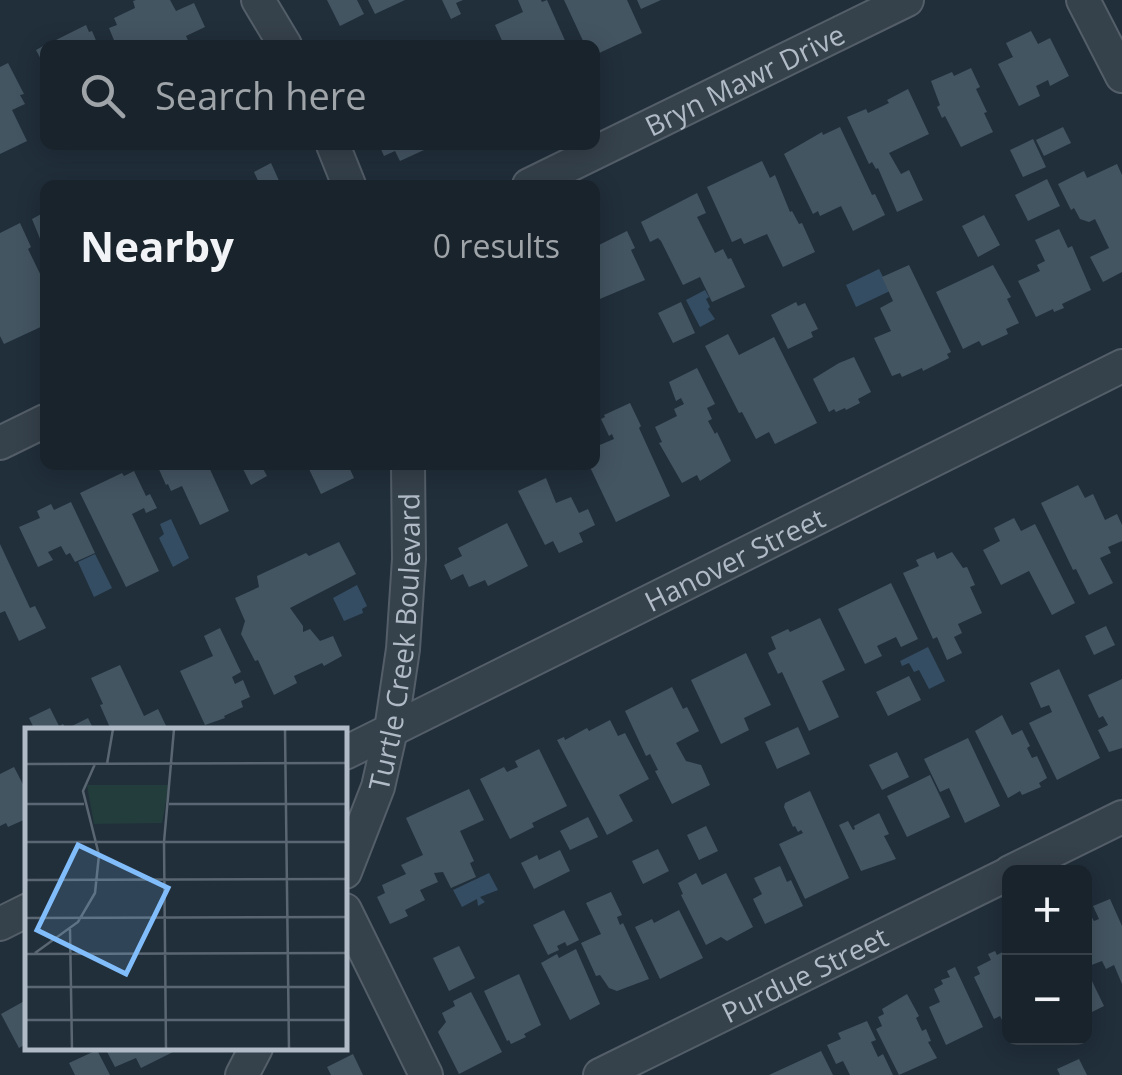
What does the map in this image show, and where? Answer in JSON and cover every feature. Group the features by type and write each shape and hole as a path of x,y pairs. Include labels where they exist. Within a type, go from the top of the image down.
{"street":[{"path":"258,0 282,40"},
{"name":"Bryn Mawr Drive","path":"539,180 906,0"},
{"path":"1083,0 1122,76"},
{"path":"335,150 346,180"},
{"name":"Hanover Street","path":"348,752 1122,366"},
{"path":"0,443 40,423"},
{"name":"Turtle Creek Boulevard","path":"348,864 378,787 391,730 409,559 408,470"},
{"name":"Purdue Street","path":"1026,865 1122,817"},
{"name":"Purdue Street","path":"600,1075 1002,877"},
{"path":"0,924 25,912"},
{"path":"348,916 426,1075"},
{"path":"242,1075 255,1050"}],"water":[{"path":"879,269 890,291 856,307 846,285"},
{"path":"705,290 708,309 715,319 700,327 686,300"},
{"path":"171,519 189,558 173,567 159,538 164,534 160,524"},
{"path":"95,554 112,588 94,597 78,562"},
{"path":"357,585 367,606 363,613 344,621 333,598"},
{"path":"928,647 945,681 929,689 919,670 914,672 909,663 902,666 900,661"},
{"path":"489,873 498,890 480,897 485,902 478,906 477,899 462,907 453,890"}],"building":[{"path":"170,0 176,11 194,3 205,27 186,36 188,40 114,40 109,28 117,25 114,18 135,8 133,1"},
{"path":"327,0 357,0 364,14 340,26"},
{"path":"368,0 405,0 375,14"},
{"path":"442,0 463,0 456,3 461,14 451,19"},
{"path":"518,0 547,0 565,40 502,40 495,25 523,12"},
{"path":"564,0 627,0 642,33 600,53 600,40 583,40"},
{"path":"637,0 661,0 641,9"},
{"path":"86,25 96,40 56,40"},
{"path":"1031,31 1038,44 1050,38 1069,76 1050,86 1048,80 1036,86 1040,96 1019,106 998,64 1013,57 1006,43"},
{"path":"8,63 24,94 20,95 25,104 12,110 27,141 0,154 0,67"},
{"path":"971,68 993,132 961,147 937,107 940,105 931,81"},
{"path":"908,89 929,134 889,153 901,174 909,170 923,200 897,212 878,168 872,162 869,164 847,117 866,109 868,113"},
{"path":"840,127 885,215 853,231 841,206 820,216 818,211 813,214 784,154 822,132 823,135"},
{"path":"1063,127 1071,143 1044,156 1036,140"},
{"path":"1033,139 1046,167 1023,177 1010,150"},
{"path":"381,150 424,150 400,161 395,151 384,156"},
{"path":"762,161 770,178 775,175 790,212 802,223 815,252 783,267 767,234 744,244 741,238 732,242 707,187"},
{"path":"271,163 279,180 258,180 254,172"},
{"path":"1117,164 1122,175 1122,272 1103,282 1090,257 1109,248 1095,219 1080,219 1058,184 1084,171 1087,178"},
{"path":"1047,179 1060,206 1028,221 1015,195"},
{"path":"697,193 706,213 697,217 715,253 723,249 731,258 745,287 712,302 700,277 683,285 661,241 658,238 650,242 641,222"},
{"path":"40,215 40,239 32,219"},
{"path":"984,215 1000,245 978,257 962,226"},
{"path":"20,223 40,274 40,327 4,344 0,336 0,233"},
{"path":"1059,229 1068,248 1072,246 1091,290 1062,304 1064,308 1036,317 1018,281 1040,271 1037,265 1045,261 1035,240"},
{"path":"627,231 645,280 600,299 600,244"},
{"path":"909,265 951,352 947,354 949,358 923,371 922,368 902,377 900,373 892,376 874,338 891,331 880,308 893,301 882,277"},
{"path":"993,265 1011,297 1007,299 1019,323 1006,329 1008,334 982,346 979,341 963,349 936,292"},
{"path":"681,302 695,333 673,343 658,313"},
{"path":"796,302 798,306 805,303 818,329 811,332 813,337 788,349 771,315"},
{"path":"728,334 739,355 774,337 817,423 775,444 769,432 756,439 705,346"},
{"path":"854,357 871,392 846,410 829,412 813,379"},
{"path":"697,368 715,404 707,408 712,419 708,421 731,461 700,481 697,475 682,483 659,443 662,442 655,427 677,416 674,409 684,404 681,398 676,401 669,382"},
{"path":"630,403 670,496 616,522 591,470 600,470 600,445 614,439 601,419"},
{"path":"159,470 210,470 229,511 200,525 182,486 171,491"},
{"path":"244,470 264,470 267,476 251,485"},
{"path":"309,470 350,470 354,478 321,494"},
{"path":"134,471 146,496 150,494 157,508 146,513 144,508 132,514 159,571 126,587 80,493"},
{"path":"546,478 556,503 571,497 579,513 588,509 595,525 579,533 583,542 559,553 553,541 545,545 518,491"},
{"path":"1078,485 1085,498 1093,494 1105,520 1117,514 1122,525 1122,541 1108,547 1111,553 1100,558 1113,583 1089,595 1041,503"},
{"path":"71,502 95,553 75,562 61,546 48,552 53,560 38,567 19,527 40,518 37,511 51,504 54,510"},
{"path":"1014,518 1021,531 1035,524 1075,603 1052,615 1029,571 1001,585 983,550 1000,541 994,528"},
{"path":"507,523 528,566 488,586 485,580 469,587 463,574 451,580 444,565 462,556 458,548"},
{"path":"339,542 356,574 290,608 303,632 310,629 320,641 333,636 342,656 294,676 297,683 274,695 241,634 245,621 235,598 259,587 257,576"},
{"path":"0,544 30,608 35,606 46,628 19,641 5,611 0,613"},
{"path":"934,552 937,559 952,552 963,568 967,567 975,585 970,587 982,613 958,624 962,633 954,637 962,653 947,660 937,637 933,639 903,573 919,566 916,560"},
{"path":"891,583 918,639 901,647 896,637 877,646 882,656 865,664 838,609"},
{"path":"820,618 845,670 822,681 839,717 809,731 782,672 778,674 768,653 776,649 771,637"},
{"path":"1106,626 1115,645 1094,655 1085,636"},
{"path":"220,628 241,672 232,677 235,684 243,680 250,697 241,701 243,707 205,725 180,671 213,656 204,636"},
{"path":"746,653 771,705 744,718 749,730 721,744 691,680"},
{"path":"120,665 144,716 158,709 167,728 110,728 91,678"},
{"path":"1059,669 1100,758 1057,780 1029,723 1052,712 1049,705 1041,708 1030,683"},
{"path":"909,676 921,700 888,716 876,692"},
{"path":"1122,679 1122,748 1109,752 1098,730 1108,725 1103,716 1099,718 1088,695"},
{"path":"672,687 699,731 676,743 686,761 701,765 710,785 672,804 625,711"},
{"path":"50,708 59,726 63,724 65,728 34,728 29,718"},
{"path":"1002,715 1012,735 1022,730 1032,758 1037,756 1047,778 1039,783 1041,787 1008,798 975,731"},
{"path":"88,718 93,728 68,728"},
{"path":"610,720 618,736 625,733 649,779 619,795 633,821 607,835 557,740"},
{"path":"798,727 810,754 777,769 765,742"},
{"path":"968,738 1000,806 965,823 949,788 940,792 924,759"},
{"path":"539,749 567,806 510,839 480,779 504,767 507,772 518,767 515,761"},
{"path":"897,752 909,777 882,790 869,765"},
{"path":"14,767 25,788 25,819 8,827 6,823 0,826 0,774"},
{"path":"930,775 950,817 907,837 887,796"},
{"path":"469,789 484,820 460,831 474,861 470,863 476,877 451,888 443,872 434,873 438,882 420,890 425,900 405,910 408,916 390,924 377,897 385,893 382,885 406,874 401,865 423,855 406,818"},
{"path":"810,791 849,878 805,899 779,844 803,833 793,827 785,803"},
{"path":"879,813 889,834 884,836 896,859 861,871 839,825 848,821 853,830"},
{"path":"588,817 598,837 570,850 560,831"},
{"path":"706,826 718,851 699,860 687,835"},
{"path":"658,849 669,871 643,884 632,861"},
{"path":"560,850 570,871 534,889 521,863"},
{"path":"780,866 803,906 765,924 753,899 762,894 754,878"},
{"path":"696,873 702,885 726,873 753,927 727,941 721,937 706,945 678,883"},
{"path":"611,892 622,915 617,917 620,925 623,923 649,979 617,991 609,988 600,975 596,976 581,943 601,934 586,903"},
{"path":"1110,899 1122,926 1122,984 1114,965 1106,969 1102,961 1092,965 1092,918 1099,919 1093,906"},
{"path":"564,910 579,940 567,946 565,942 548,955 533,925"},
{"path":"679,910 703,958 660,979 635,927 652,919 654,923"},
{"path":"459,946 475,978 449,991 433,958"},
{"path":"576,949 600,1004 570,1020 541,963"},
{"path":"995,951 997,955 1002,952 1002,1020 1000,1016 994,1019 974,977 980,974 977,967 991,960 988,954"},
{"path":"955,967 983,1027 946,1045 929,1007 940,1002 934,989 950,977 947,971"},
{"path":"519,974 541,1025 511,1044 484,991"},
{"path":"1092,981 1104,1006 1092,1012"},
{"path":"471,992 502,1052 459,1074 438,1032 446,1022 442,1013 455,1006 453,1001"},
{"path":"907,994 937,1058 899,1075 876,1029 882,1026 878,1017 884,1014 882,1009"},
{"path":"25,1001 25,1045 19,1048 1,1014"},
{"path":"867,1021 876,1040 871,1042 878,1057 883,1054 893,1075 850,1075 843,1061 836,1064 827,1045 841,1039 838,1033"},
{"path":"97,1050 110,1075 75,1075 69,1063"},
{"path":"106,1050 173,1052 141,1068 136,1058 115,1067"},
{"path":"821,1051 833,1075 769,1075"},
{"path":"353,1054 363,1075 331,1075 327,1067"},
{"path":"1079,1059 1087,1075 1060,1075 1057,1069"}]}
